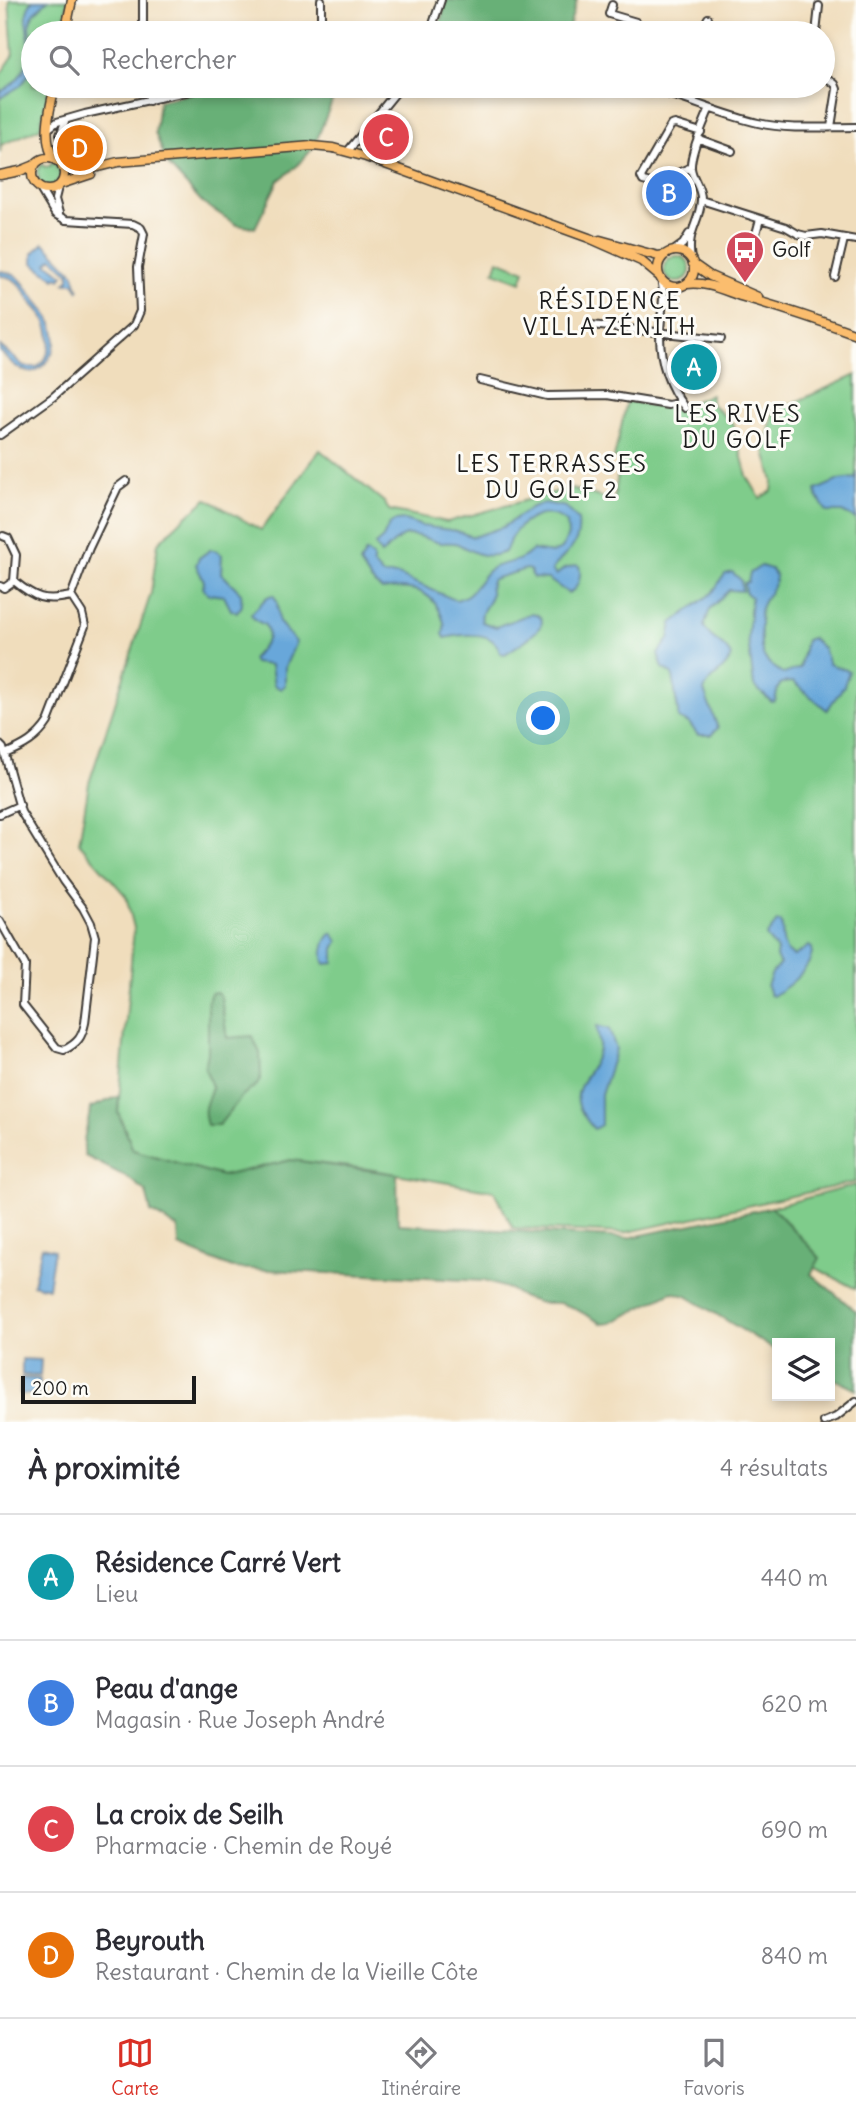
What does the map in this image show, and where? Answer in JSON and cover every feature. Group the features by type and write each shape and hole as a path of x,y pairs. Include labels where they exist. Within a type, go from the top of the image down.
{"main road":[{"path":"68,21 72,0"},
{"path":"52,98 48,146 64,176 59,186"},
{"path":"33,181 32,173 43,149 47,113 52,98"},
{"path":"2,175 47,158 78,172 118,162 323,146 348,151 589,238 641,261 667,285 699,283 787,309"},
{"path":"2,175 21,176 33,181 40,188 50,190 127,163"},
{"path":"589,238 658,256 680,251 710,276 787,309 856,334"},
{"path":"660,277 659,262 668,254"},
{"path":"683,285 692,277 692,261"}],"street":[{"path":"143,0 143,21"},
{"path":"321,0 321,21"},
{"path":"434,21 441,0"},
{"path":"612,5 609,14 633,21"},
{"path":"817,21 819,6"},
{"path":"831,127 837,89 835,84"},
{"path":"48,129 57,122 162,98"},
{"path":"348,151 391,98"},
{"path":"683,98 709,110 761,124 856,127"},
{"path":"692,261 688,246 690,232 701,200 691,167 709,110"},
{"path":"59,163 67,157 60,135 66,120"},
{"path":"691,167 655,184 643,181 641,177 671,125 675,124 732,151"},
{"path":"59,186 55,204 61,218"},
{"path":"0,435 89,367 134,325 141,311 138,279 144,234 141,229 133,224 61,218 55,214 40,188"},
{"path":"701,200 786,227 798,234 822,234 856,240"},
{"path":"751,252 760,219"},
{"path":"668,254 683,244 690,232"},
{"path":"835,277 844,239"},
{"path":"480,380 547,396 607,395 683,405 663,368 660,334 664,293 660,277"},
{"path":"663,309 670,294 683,285"},
{"path":"591,326 721,339"},
{"path":"71,596 89,548 118,487 126,481"},
{"path":"3,536 8,538 16,555 15,581"},
{"path":"15,581 32,595 52,600 71,596"},
{"path":"0,586 4,588 15,581"},
{"path":"5,754 30,743 48,722 85,626 82,614 71,596"},
{"path":"0,745 21,812 63,881 83,908 95,937 85,1023 76,1044 64,1050 57,1048 23,1005 25,965 0,921"},
{"path":"0,814 19,804"},
{"path":"824,1422 856,1401"}],"green space":[{"path":"9,0 68,0 64,21 21,21 21,98 47,98 40,128 1,145 0,153 0,75 13,56"},
{"path":"446,0 577,0 571,21 441,21"},
{"path":"171,98 333,98 314,147 297,166 278,181 255,228 237,225 203,203 168,165 155,133 159,101"},
{"path":"52,162 59,167 61,175 55,185 47,186 40,183 37,171 42,164 45,167 50,166"},
{"path":"677,256 686,260 690,269 686,278 677,282 668,278 664,269 668,260"},
{"path":"498,260 525,271 521,282 494,272"},
{"path":"856,375 856,1182 624,1233 513,1228 494,1191 368,1169 291,1160 222,1176 133,1150 118,1112 134,928 126,896 79,843 89,783 151,593 158,543 207,499 261,530 320,450 384,502 389,510 447,522 570,488 614,501 620,460 614,458 627,401 675,410 711,394 711,403 733,424 747,476 760,498 772,491 773,481 765,451 773,412"},
{"path":"217,992 221,997 227,1038 252,1036 260,1053 261,1077 257,1085 243,1095 219,1125 207,1125 205,1109 212,1087 205,1068 208,1053 208,1001 211,993"},
{"path":"119,1096 118,1112 133,1150 222,1176 291,1160 397,1174 398,1224 628,1238 772,1207 820,1258 811,1274 856,1311 856,1390 835,1380 835,1338 772,1338 772,1348 686,1296 672,1292 611,1323 603,1324 572,1307 524,1298 509,1289 484,1281 232,1268 179,1246 178,1228 151,1212 146,1192 127,1177 85,1156 84,1143 90,1108"},
{"path":"856,1185 856,1289 814,1267 819,1257 772,1207"}],"water":[{"path":"33,0 48,0 35,12 30,21 26,21"},
{"path":"21,74 20,86 0,98 0,92"},
{"path":"44,243 74,274 79,291 74,283 65,283 69,279 69,273 52,258 47,263 63,275 60,279 55,279 33,263 33,253"},
{"path":"0,271 20,279 47,314 54,328 52,354 42,367 35,371 23,370 11,363 0,351 0,346 25,367 37,367 49,350 50,336 46,322 19,285 11,278 0,276"},
{"path":"856,475 856,519 842,512 827,512 816,490 839,480 854,478"},
{"path":"545,503 566,507 578,520 575,544 552,570 556,575 564,569 579,566 577,586 568,593 548,579 533,578 530,570 526,569 493,579 482,622 496,627 532,613 540,617 542,622 534,634 505,654 500,653 491,639 478,635 445,638 444,622 433,600 410,589 382,590 371,580 360,563 366,552 373,557 373,564 383,575 398,575 455,600 470,593 492,568 520,559 533,550 552,553 562,549 568,535 567,523 553,515 530,519 517,529 505,552 492,555 475,553 456,543 441,543 412,535 400,537 381,554 375,545 383,538 389,525 405,520 473,537 503,527 532,507"},
{"path":"210,550 222,555 221,573 241,593 242,606 237,612 231,610 224,596 208,594 203,589 204,581 196,565 199,558"},
{"path":"761,566 771,569 776,576 760,612 762,652 769,663 784,674 800,668 806,640 812,638 823,648 829,664 849,671 844,686 827,710 793,682 781,683 775,701 772,702 754,686 748,639 751,597 745,592 744,583 748,582 750,573"},
{"path":"732,572 741,580 742,591 729,590 710,609 704,626 731,656 726,666 709,681 704,691 718,728 711,735 698,735 689,723 678,718 673,678 670,672 663,668 658,654 669,639 672,623 712,593 725,574"},
{"path":"273,595 277,601 279,622 296,642 285,667 285,685 281,689 274,685 271,665 254,663 252,659 265,644 268,635 265,625 255,620 251,614 267,597"},
{"path":"777,922 781,922 784,945 789,953 794,956 809,946 812,948 812,955 805,969 773,996 767,986 772,973 780,964 776,957 777,950 766,936"},
{"path":"332,933 338,941 334,949 334,963 325,964 324,947"},
{"path":"597,1026 609,1029 616,1049 601,1095 601,1125 594,1129 579,1106 578,1097 599,1049"},
{"path":"42,1247 54,1250 48,1288 33,1284"},
{"path":"22,1359 41,1360 40,1376 22,1375"},
{"path":"21,1378 40,1379 39,1395 20,1394"}],"place":[{"name":"La croix de Seilh","path":"386,137"},
{"name":"Beyrouth","path":"80,148"},
{"name":"Peau d'ange","path":"669,193"},
{"name":"Golf","path":"745,284"},
{"name":"Résidence Carré Vert","path":"694,367"}],"district":[{"name":"RÉSIDENCE VILLA ZÉNITH","path":"610,314"},
{"name":"LES RIVES DU GOLF","path":"738,427"},
{"name":"LES TERRASSES DU GOLF 2","path":"552,477"}]}
